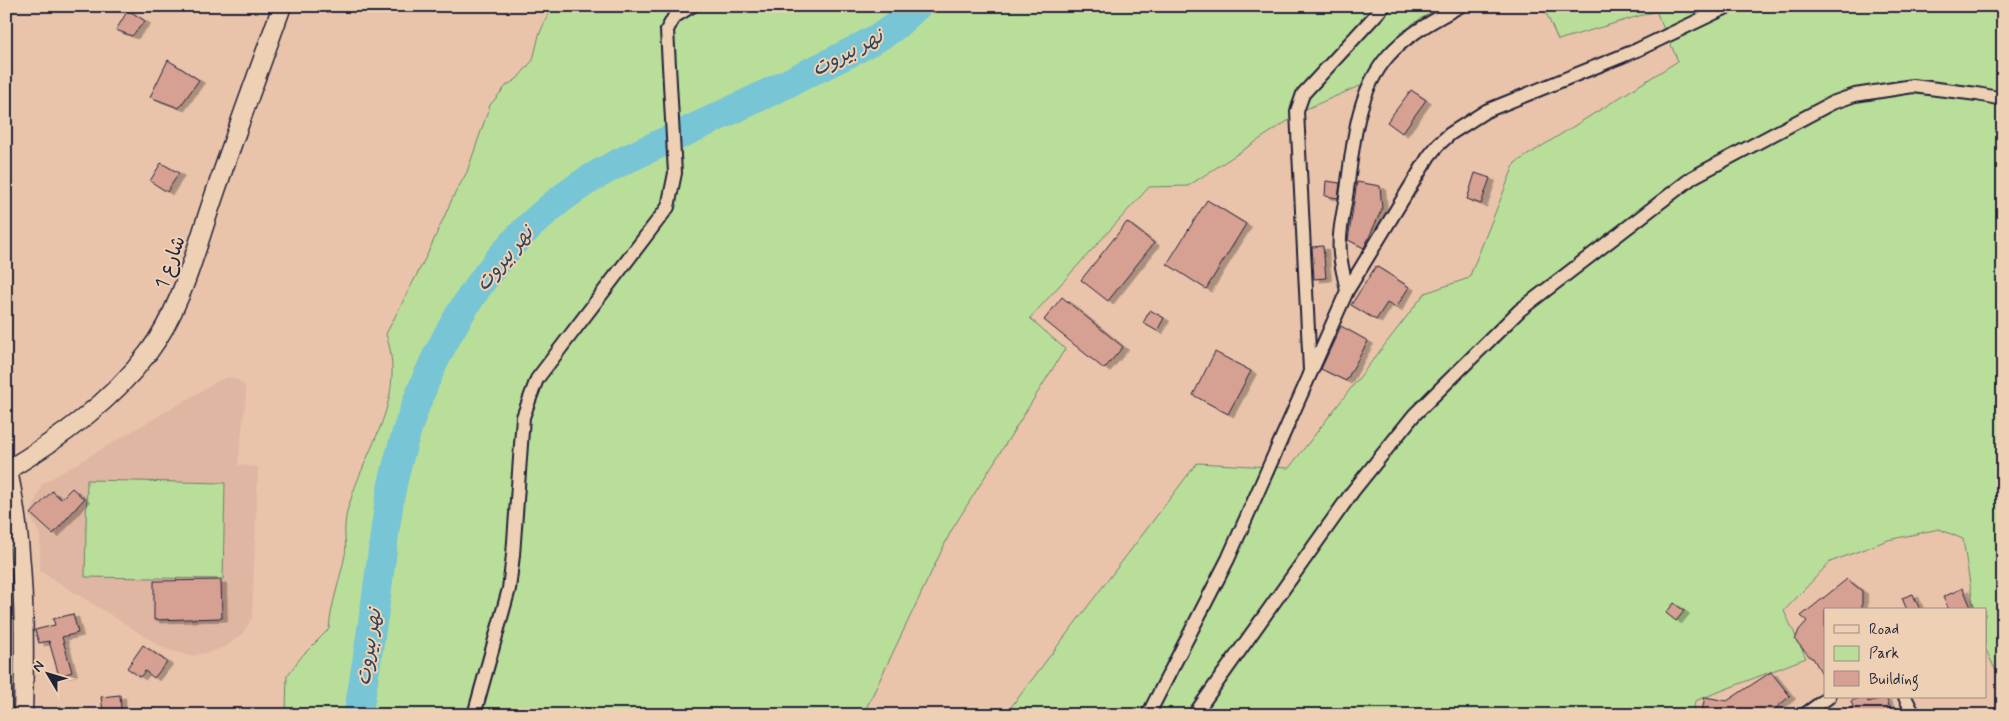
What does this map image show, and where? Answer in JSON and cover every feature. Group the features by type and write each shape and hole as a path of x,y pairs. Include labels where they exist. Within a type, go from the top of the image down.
{"street":[{"name":"شارع 1","path":"7,471 93,412 149,352 185,286 230,147 282,6"},
{"path":"474,715 509,589 523,417 527,402 537,379 668,207 675,173 667,30 674,17 692,6"},
{"path":"1310,372 1297,111 1303,94 1384,6"},
{"path":"1347,292 1339,253 1341,228 1360,110 1371,79 1388,56 1408,38 1430,22 1460,6"},
{"path":"1148,715 1228,558 1347,292 1438,144 1486,111 1637,50 1728,6"},
{"path":"1194,715 1353,491 1414,415 1520,310 1693,177 1832,102 1855,95 1913,86 2003,99"},
{"path":"7,471 14,496 22,580 23,715"},
{"path":"1804,715 1828,698"},
{"path":"1906,698 1914,715"}],"shaded area":[{"path":"229,377 238,380 245,386 246,396 238,465 258,467 252,618 242,634 227,646 207,653 190,656 165,649 40,571 40,535 30,515 42,484 220,380"}],"green space":[{"path":"552,6 1442,6 1412,24 1378,78 1306,109 1188,186 1149,187 1030,318 1065,349 951,531 863,715 284,715 286,710 287,676 302,656 329,629 346,552 345,521 347,511 389,400 392,379 391,357 386,334 467,172 490,105 507,85 517,79 533,60 539,35"},
{"path":"1543,6 2003,6 2003,686 1986,650 1986,608 1974,608 1963,539 1939,529 1888,540 1830,562 1784,611 1806,658 1695,701 1693,715 1005,715 1197,463 1289,468 1425,293 1469,278 1515,163 1678,61 1656,11 1558,40"},
{"path":"87,480 225,483 223,579 85,577"}],"building":[{"path":"128,10 145,21 132,36 116,30"},
{"path":"168,60 199,80 179,108 150,97"},
{"path":"1411,90 1426,100 1402,133 1387,122"},
{"path":"161,163 179,173 167,192 150,181"},
{"path":"1475,173 1490,178 1481,204 1467,199"},
{"path":"1326,181 1340,183 1338,198 1325,196"},
{"path":"1357,182 1380,186 1382,209 1364,248 1348,240"},
{"path":"1207,200 1246,224 1206,289 1167,264"},
{"path":"1127,222 1154,243 1108,301 1081,280"},
{"path":"1323,246 1326,278 1314,279 1312,247"},
{"path":"1376,266 1409,287 1396,308 1387,303 1376,320 1351,305"},
{"path":"1062,297 1123,347 1104,369 1044,320"},
{"path":"1150,310 1164,318 1157,331 1143,323"},
{"path":"1341,326 1368,341 1346,381 1321,369"},
{"path":"1215,352 1251,371 1228,414 1193,395"},
{"path":"72,488 84,499 53,534 31,514 52,491 61,499"},
{"path":"1847,579 1862,591 1862,608 1824,608 1824,677 1813,658 1795,640 1799,630 1807,621 1801,616"},
{"path":"221,580 222,618 154,620 154,581"},
{"path":"1963,588 1971,608 1948,608 1943,597"},
{"path":"1913,594 1919,608 1906,608 1902,598"},
{"path":"1674,603 1684,611 1676,621 1666,613"},
{"path":"73,614 78,633 62,637 72,672 59,676 49,641 39,643 35,630 55,625 53,619"},
{"path":"143,645 167,662 154,678 145,671 140,677 127,668"},
{"path":"1771,672 1790,696 1768,715 1701,715 1705,697 1727,701"},
{"path":"120,695 121,709 103,711 101,697"},
{"path":"1867,698 1868,702 1886,698 1892,715 1837,715 1837,713 1853,707 1851,701"}],"waterway":[{"name":"نهر بيروت","path":"358,715 373,624 389,503 406,432 424,384 447,337 474,293 505,252 541,216 582,184 627,159 736,109 855,50 891,29 917,6"}]}
